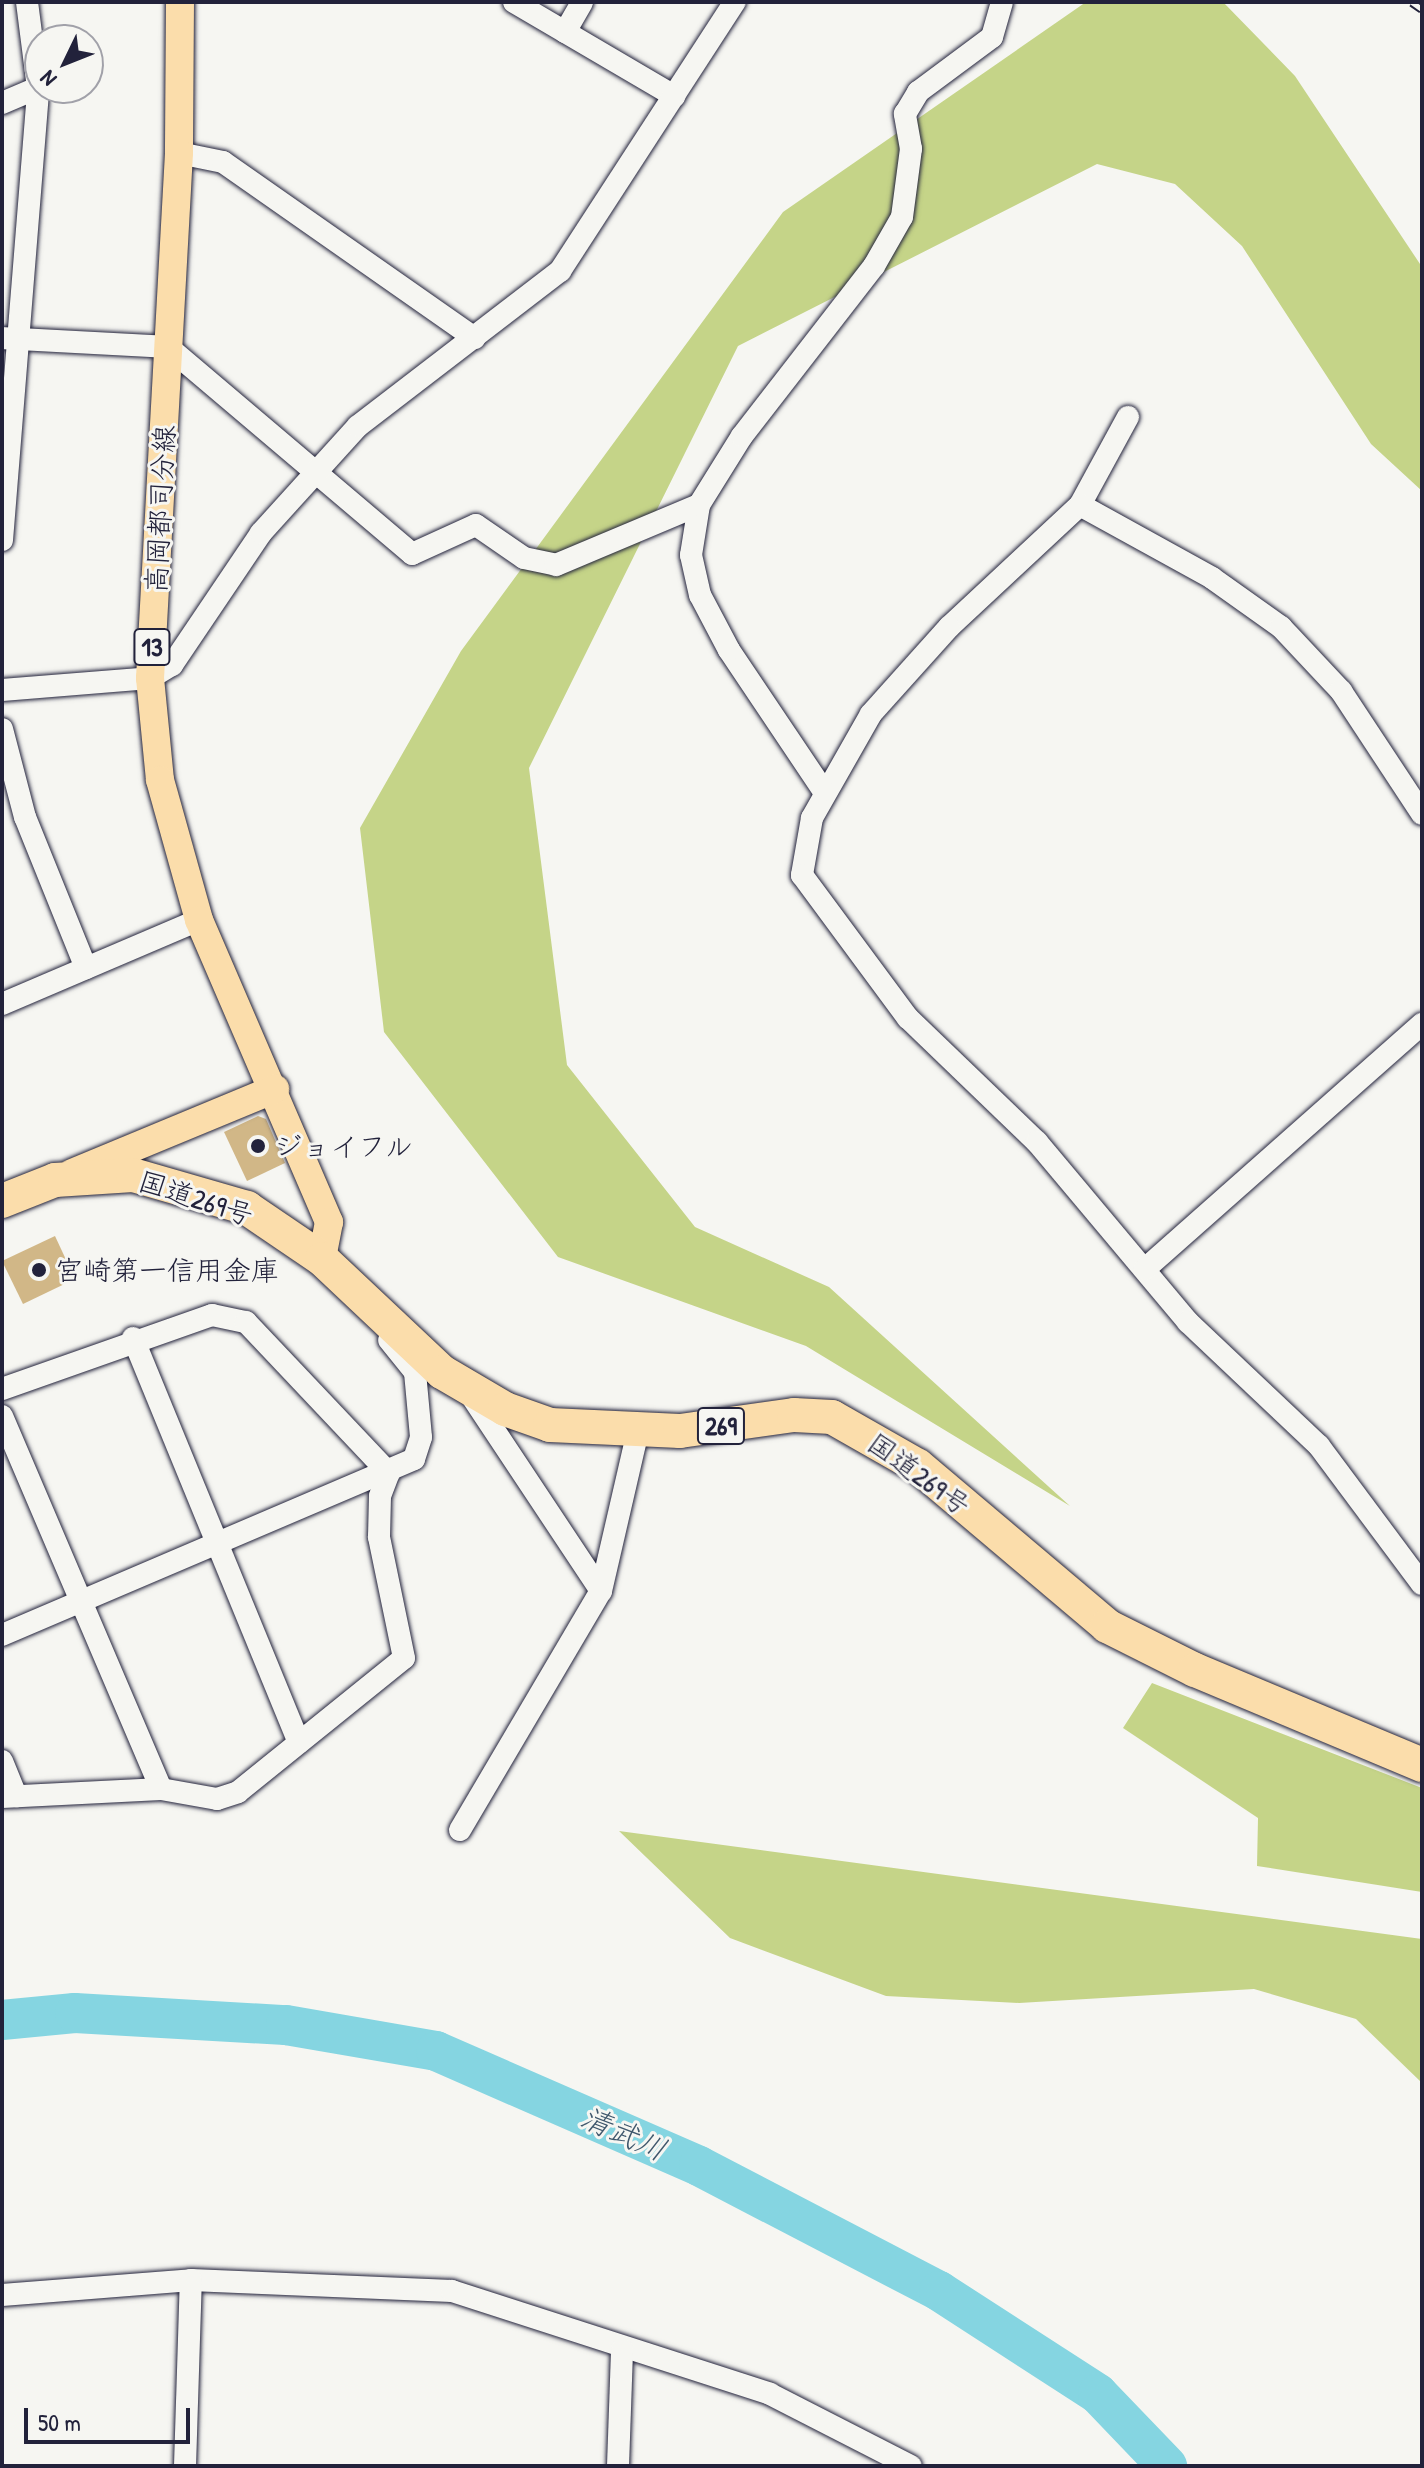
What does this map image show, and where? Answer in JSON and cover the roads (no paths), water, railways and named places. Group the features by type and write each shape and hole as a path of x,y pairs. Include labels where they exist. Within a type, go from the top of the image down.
{"highway":[{"name":"国道269号","path":"2,1201 55,1180 133,1175 247,1208 322,1259 463,1384 550,1425 638,1431 832,1417 918,1466 1107,1626 1195,1670 1422,1765"}],"main road":[{"name":"高岡都司分線","path":"180,2 179,153 150,678 160,780 199,920 275,1089 329,1222 322,1259"},
{"path":"55,1180 275,1089"}],"street":[{"path":"27,2 30,24"},
{"path":"514,2 674,96"},
{"path":"565,32 582,2"},
{"path":"2,690 150,678 172,665 261,533 358,426 560,271 735,2"},
{"path":"823,790 729,650 700,595 691,555 699,505 742,436 874,266 902,217 911,149 905,114 918,92 992,37 1002,2"},
{"path":"2,103 24,94"},
{"path":"2,540 8,339 36,104"},
{"path":"179,153 223,162 474,338"},
{"path":"8,339 168,347 318,468 412,554 476,525 524,558 556,565 699,505"},
{"path":"1128,417 1080,505 930,649 871,714 823,790 803,845 802,875 812,895 908,1018 1037,1142 1188,1322 1319,1446 1422,1584"},
{"path":"1080,505 1212,578 1281,627 1341,691 1422,814"},
{"path":"2,729 25,817 86,968"},
{"path":"2,1004 199,920"},
{"path":"1145,1269 1422,1024"},
{"path":"2,1635 389,1473 414,1459 421,1437 415,1372 322,1259"},
{"path":"2,1389 133,1338 212,1315 246,1322 389,1473"},
{"path":"133,1338 299,1742"},
{"path":"463,1384 601,1591"},
{"path":"2,1416 161,1789"},
{"path":"460,1830 601,1591 638,1431"},
{"path":"2,1761 9,1797 161,1789 217,1799 238,1792 404,1658 379,1537 380,1496 389,1473"},
{"path":"2,2295 191,2280 452,2291 622,2349 770,2394 911,2466"},
{"path":"185,2466 191,2280"},
{"path":"618,2466 622,2349"}],"waterway":[{"name":"清武川","path":"2,2020 75,2013 286,2025 436,2051 699,2166 939,2291 1098,2394 1167,2466"}],"railway":[{"path":"1412,2 1422,9"}],"place":[{"name":"ジョイフル","path":"258,1146"},
{"name":"宮崎第一信用金庫","path":"39,1270"}]}
